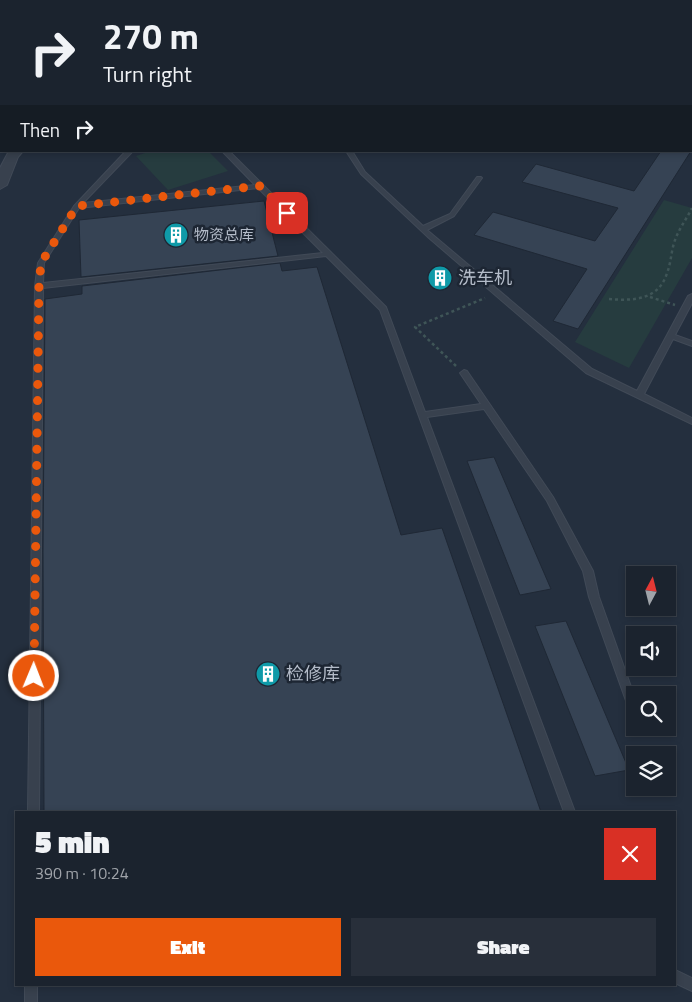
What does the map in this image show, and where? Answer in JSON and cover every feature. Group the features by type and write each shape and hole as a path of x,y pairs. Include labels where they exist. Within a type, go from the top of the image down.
{"street":[{"path":"0,185 12,155 16,152"}],"lane":[{"path":"33,811 39,286 41,263 77,206 129,152"},
{"path":"226,152 383,309 570,811"},
{"path":"350,152 363,173 423,229 589,371 640,394 692,421"},
{"path":"423,229 452,214 480,178"},
{"path":"77,206 260,186"},
{"path":"39,286 328,254"},
{"path":"640,394 692,296"},
{"path":"671,336 692,344"},
{"path":"464,373 550,499 588,572 594,597 626,687"},
{"path":"422,415 486,406"},
{"path":"676,976 692,984"},
{"path":"31,986 31,1002"}],"path":[{"path":"609,299 632,301 649,297 658,291 667,277 676,236 692,208"},
{"path":"649,297 686,308"},
{"path":"464,373 415,327 486,299"}],"green space":[{"path":"148,152 209,152 228,171 168,190 136,156"},
{"path":"664,200 692,208 692,258 629,368 575,342"}],"building":[{"path":"660,152 690,152 578,329 553,321 587,269 474,235 493,212 595,241 618,208 522,182 536,164 634,191"},
{"name":"物资总库","path":"264,201 278,256 81,277 79,220"},
{"name":"检修库","path":"280,263 282,271 317,267 401,535 442,528 541,811 44,811 43,552 45,299 82,294 82,286"},
{"path":"494,457 551,589 520,595 467,461"},
{"path":"566,621 626,763 626,771 595,776 535,626"}],"place":[{"name":"物资总库","path":"176,235"},
{"name":"洗车机","path":"440,278"},
{"name":"检修库","path":"268,674"}],"route":[{"path":"34,676 39,286 41,263 77,206 260,186 287,213"}]}
